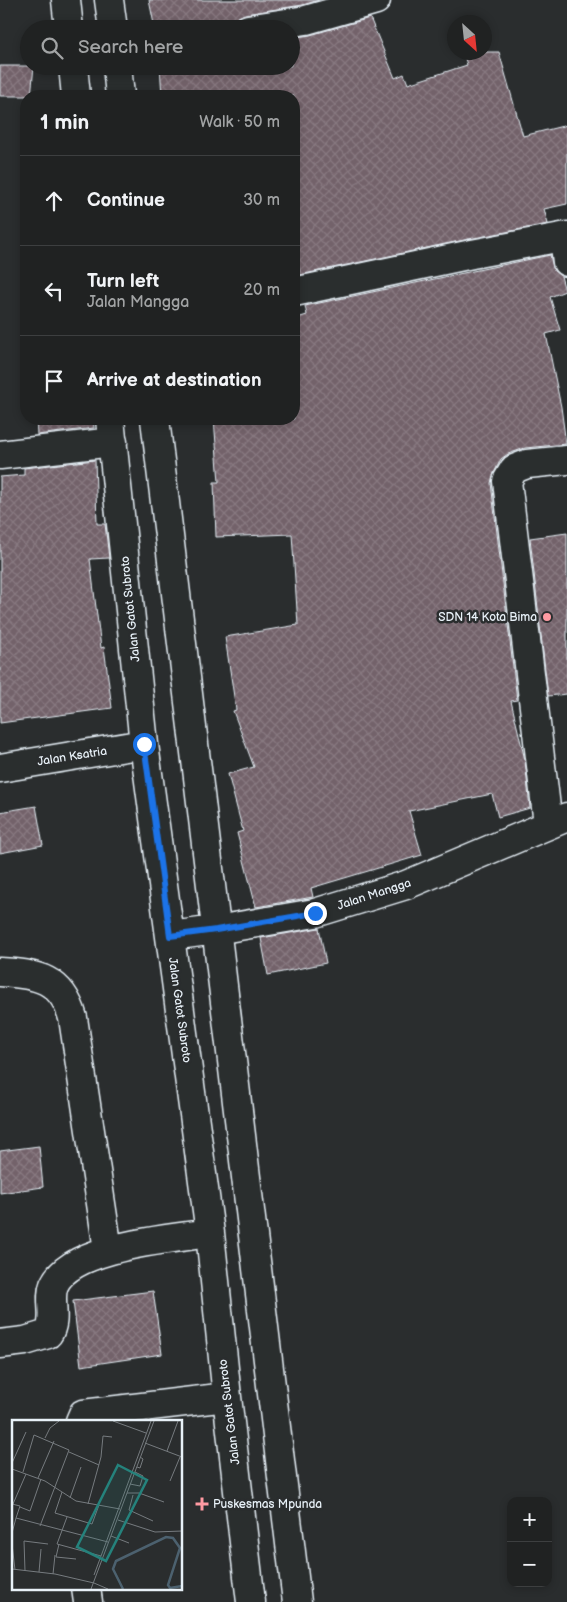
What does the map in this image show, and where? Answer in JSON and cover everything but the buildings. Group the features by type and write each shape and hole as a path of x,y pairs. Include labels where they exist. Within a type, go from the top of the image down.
{"street":[{"path":"66,0 68,20"},
{"path":"109,0 112,20"},
{"path":"300,21 376,0"},
{"path":"74,75 75,90"},
{"path":"118,75 119,90"},
{"path":"300,291 472,254 566,245"},
{"path":"156,425 297,1602"},
{"path":"0,455 112,430"},
{"name":"Jalan Gatot Subroto","path":"112,430 144,744 210,1233 251,1602"},
{"path":"558,820 507,481 514,469 527,464 567,460"},
{"name":"Jalan Ksatria","path":"0,768 144,744"},
{"name":"Jalan Mangga","path":"170,936 315,913 406,885 558,820"},
{"path":"0,972 18,973 47,980 62,994 69,1006 73,1018 108,1250"},
{"path":"0,1344 25,1342 48,1334 53,1327 53,1286 65,1269 75,1263 108,1250 210,1233"},
{"path":"80,1420 83,1414 227,1397"},
{"path":"243,1526 287,1523"}],"place":[{"name":"SDN 14 Kota Bima","path":"547,617"},
{"name":"Puskesmas Mpunda","path":"202,1504"}],"route":[{"path":"144,744 170,936 315,913"}]}
